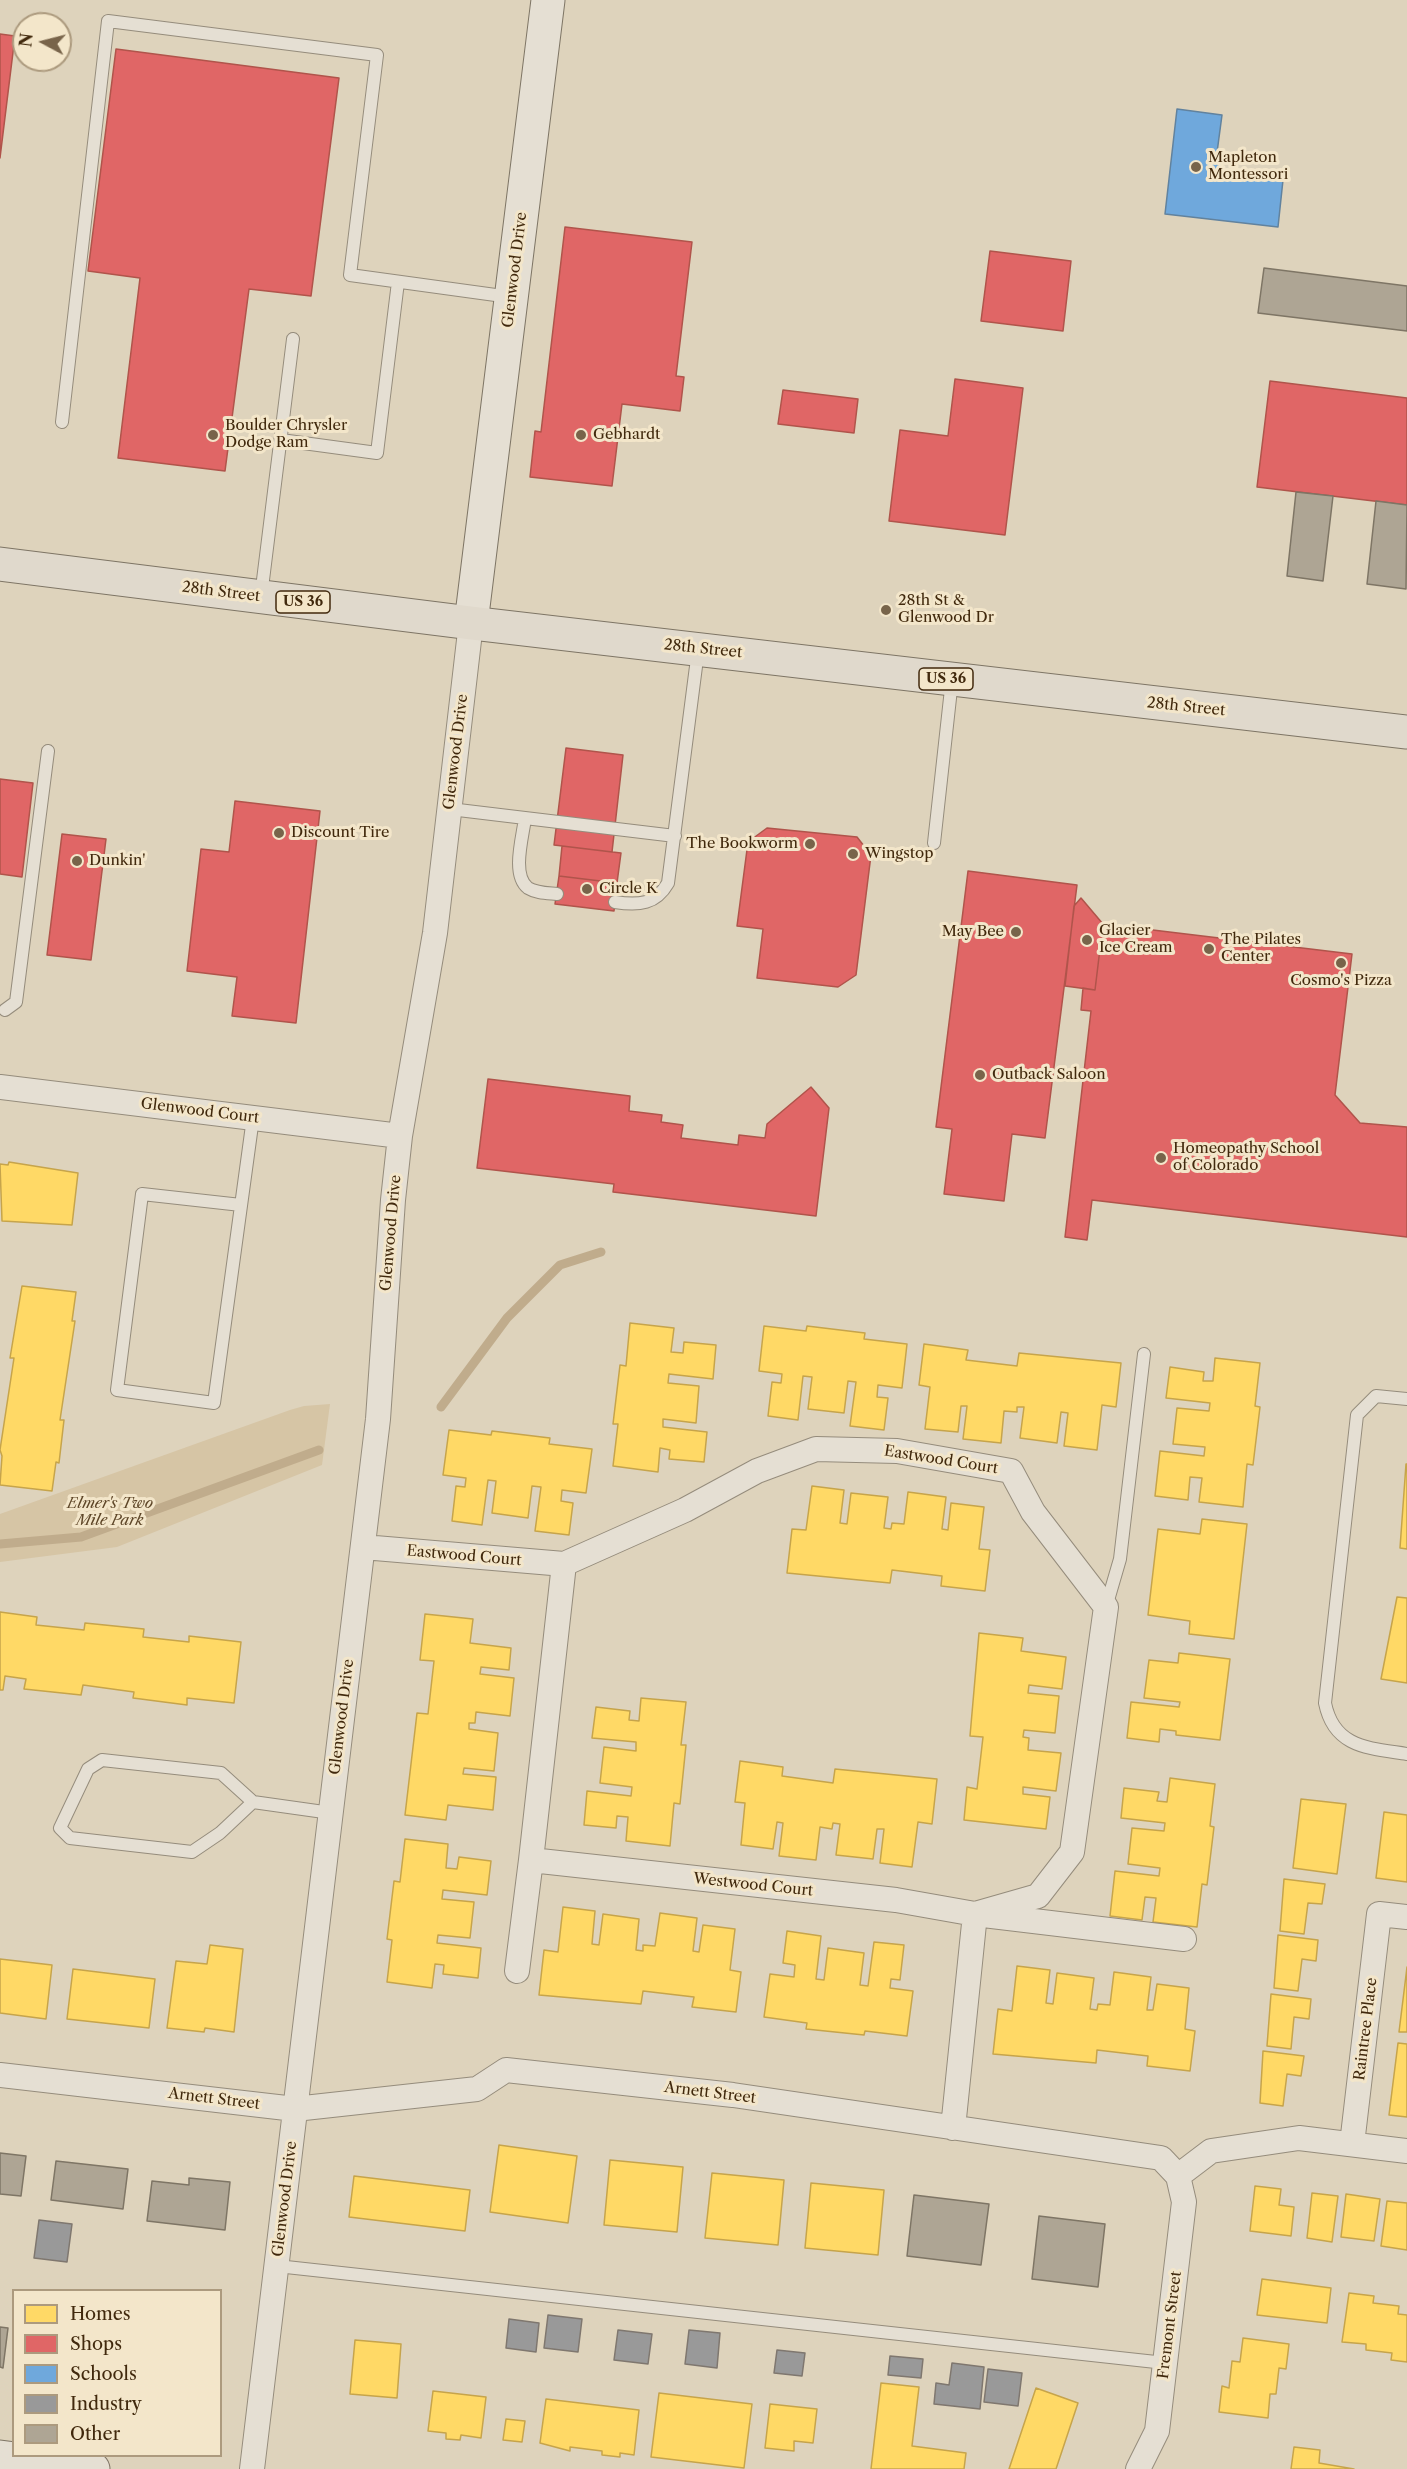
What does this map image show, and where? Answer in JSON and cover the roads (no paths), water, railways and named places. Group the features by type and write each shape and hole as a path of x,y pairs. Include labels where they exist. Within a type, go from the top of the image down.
{"highway":[{"name":"28th Street","path":"0,564 471,623 1407,732"}],"street":[{"name":"Glenwood Drive","path":"252,2469 378,1419 393,1200 400,1136 435,933 548,0"},
{"name":"Glenwood Court","path":"0,1087 400,1136"},
{"name":"Eastwood Court","path":"363,1547 564,1564 685,1510 757,1472 816,1449 897,1451 1011,1471 1033,1512 1106,1607"},
{"path":"517,1971 564,1564"},
{"path":"953,2128 975,1914 1038,1896 1072,1852 1106,1607"},
{"name":"Westwood Court","path":"531,1860 896,1900 975,1914 1184,1939"},
{"name":"Raintree Place","path":"1352,2144 1379,1914 1407,1917"},
{"name":"Arnett Street","path":"0,2075 295,2109 477,2089 506,2070 733,2095 1161,2158 1178,2176"},
{"path":"1178,2176 1212,2151 1299,2138 1407,2151"},
{"name":"Fremont Street","path":"1138,2469 1157,2431 1184,2202 1178,2176"},
{"path":"0,2457 79,2468"}],"lane":[{"path":"62,422 108,21 377,55 350,275 511,297"},
{"path":"281,440 377,453 398,282"},
{"path":"261,597 293,339"},
{"path":"615,902 642,904 654,900 663,892 668,882 699,649"},
{"path":"934,843 952,679"},
{"path":"4,1010 16,1002 48,751"},
{"path":"450,809 675,836"},
{"path":"525,818 519,872 523,882 537,892 556,894"},
{"path":"241,1205 142,1194 117,1390 214,1403 253,1118"},
{"path":"1106,1607 1119,1559 1144,1354"},
{"path":"1407,1399 1376,1396 1356,1415 1325,1703 1328,1716 1341,1736 1368,1748 1407,1754"},
{"path":"253,1802 220,1833 192,1852 70,1838 60,1828 88,1769 102,1760 222,1773 253,1802 331,1813"},
{"path":"277,2266 1165,2363"}],"waterway":[{"path":"441,1407 507,1318 560,1265 601,1252"},
{"path":"0,1544 81,1537 319,1450"}],"place":[{"name":"Mapleton Montessori","path":"1196,167"},
{"name":"Boulder Chrysler Dodge Ram","path":"213,435"},
{"name":"Gebhardt","path":"581,435"},
{"name":"28th St & Glenwood Dr","path":"886,610"},
{"name":"Discount Tire","path":"279,833"},
{"name":"The Bookworm","path":"810,844"},
{"name":"Wingstop","path":"853,854"},
{"name":"Dunkin'","path":"77,861"},
{"name":"Circle K","path":"587,889"},
{"name":"May Bee","path":"1016,932"},
{"name":"Glacier Ice Cream","path":"1087,940"},
{"name":"The Pilates Center","path":"1209,949"},
{"name":"Cosmo's Pizza","path":"1341,963"},
{"name":"Outback Saloon","path":"980,1075"},
{"name":"Homeopathy School of Colorado","path":"1161,1158"}],"park label":[{"name":"Elmer's Two Mile Park","path":"110,1512"}]}
